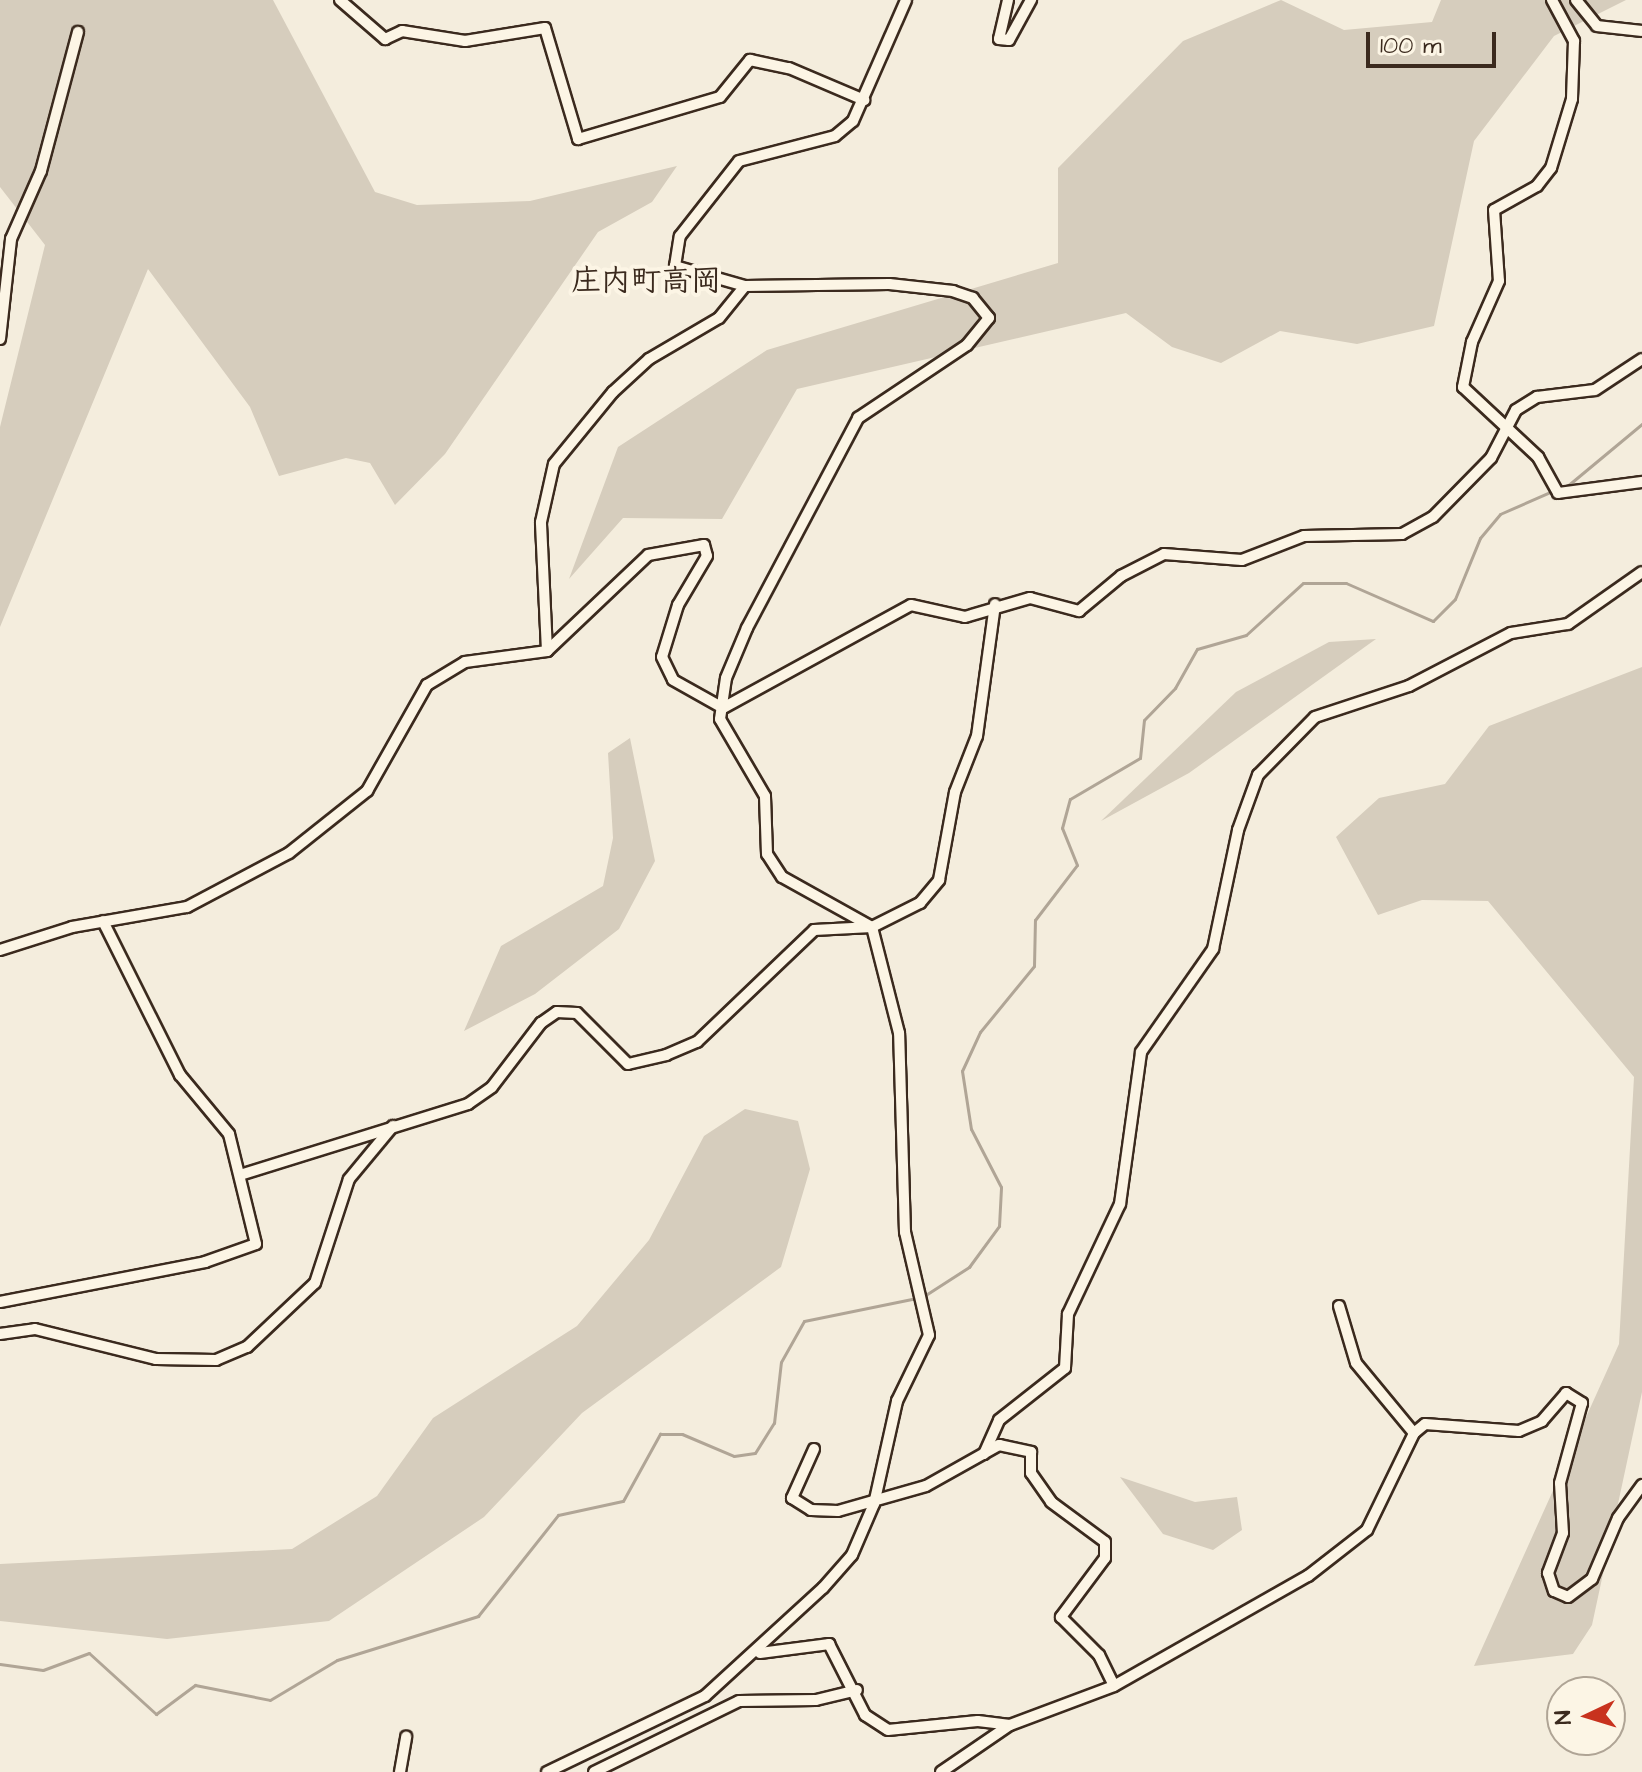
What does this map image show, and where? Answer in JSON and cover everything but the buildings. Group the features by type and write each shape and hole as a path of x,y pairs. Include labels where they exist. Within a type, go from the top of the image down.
{"street":[{"path":"340,0 385,39 402,31 465,41 545,28 578,139 720,97 750,60 789,68 864,100"},
{"path":"547,1772 705,1696 758,1654 852,1555 874,1504 897,1401 929,1335 905,1232 899,1033 872,927 782,877 767,854 765,796 726,735 723,708 726,678 747,628 858,418 967,345 989,318 973,298 928,287 745,286 675,266 686,227 739,161 835,136 864,100 906,0"},
{"path":"1008,0 999,39 1009,40 1031,0"},
{"path":"1552,0 1574,41 1572,99 1551,168 1537,186 1494,210 1499,281 1472,342 1463,387 1470,402 1510,426 1558,493 1642,482"},
{"path":"1576,0 1597,26 1642,31"},
{"path":"0,339 11,239 41,171 78,32"},
{"path":"547,651 541,522 554,464 613,392 649,359 719,318 745,286"},
{"path":"723,708 911,605 965,617 995,604 1030,598 1079,611 1121,576 1184,550 1229,561 1304,536 1402,534 1453,498 1510,426 1516,410 1537,397 1595,390 1642,359"},
{"path":"0,950 103,921 187,907 289,853 367,791 427,685 465,662 547,651 617,591 642,558 698,542 707,556 678,605 662,657 673,680 723,708"},
{"path":"984,1454 999,1420 1065,1368 1068,1314 1120,1204 1141,1052 1213,949 1238,830 1258,775 1315,717 1409,686 1490,640 1568,624 1642,572"},
{"path":"240,1175 468,1104 492,1087 541,1023 557,1012 577,1013 628,1064 666,1055 697,1042 814,930 872,927 920,903 939,880 955,792 977,736 995,604"},
{"path":"0,1302 252,1249 257,1233 229,1134 180,1075 103,921"},
{"path":"0,1334 35,1329 156,1359 216,1360 247,1347 315,1283 349,1179 394,1125"},
{"path":"1339,1306 1356,1363 1414,1433"},
{"path":"941,1772 1010,1725 1114,1686 1357,1540 1414,1433 1443,1422 1519,1431 1542,1421 1566,1393 1582,1403 1560,1483 1563,1533 1548,1573 1554,1591 1568,1597 1592,1579 1618,1518 1642,1485"},
{"path":"814,1449 792,1485 797,1505 838,1511 874,1504 1008,1444 1031,1452 1037,1485 1105,1542 1105,1558 1061,1617 1099,1655 1114,1686"},
{"path":"758,1654 829,1644 857,1690 865,1715 888,1730 978,1721 1010,1725"},
{"path":"594,1772 739,1701 816,1700 857,1690"},
{"path":"400,1772 406,1737"}],"shaded area":[{"path":"0,0 273,0 375,192 417,205 530,201 677,166 652,202 598,232 445,454 395,505 370,463 346,458 279,476 250,407 148,269 0,627 0,427 45,245 0,187"},
{"path":"1281,0 1344,30 1432,22 1441,0 1626,0 1554,36 1474,141 1434,326 1357,344 1280,331 1221,363 1172,347 1126,313 797,389 722,519 623,518 569,579 618,447 767,350 1058,263 1058,168 1183,41"},
{"path":"1376,639 1189,773 1101,821 1236,692 1329,642"},
{"path":"1642,667 1642,1392 1592,1625 1573,1654 1474,1666 1619,1344 1634,1077 1488,901 1422,900 1378,915 1336,837 1379,798 1445,784 1489,726"},
{"path":"630,738 655,861 619,929 535,994 464,1031 501,946 603,886 613,838 608,753"},
{"path":"745,1109 798,1121 810,1169 781,1267 582,1413 484,1517 329,1621 167,1639 0,1621 0,1564 292,1549 377,1496 433,1418 577,1326 649,1240 704,1136"},
{"path":"1120,1477 1195,1502 1237,1497 1242,1530 1213,1550 1163,1534"}],"waterway":[{"path":"1566,487 1642,424"},
{"path":"924,1296 969,1267 999,1226 1001,1187 971,1129 962,1071 980,1032 1034,966 1035,920 1077,865 1062,828 1070,799 1140,758 1144,720 1175,688 1197,649 1246,635 1303,583 1346,583 1433,621 1455,599 1480,538 1500,514 1555,490"},
{"path":"0,1664 43,1670 89,1653 156,1714 195,1685 270,1700 337,1660 478,1616 558,1515 623,1501 660,1434 682,1434 734,1456 755,1453 774,1423 781,1362 804,1321 917,1298"}],"district":[{"name":"庄内町高岡","path":"646,281"}]}
